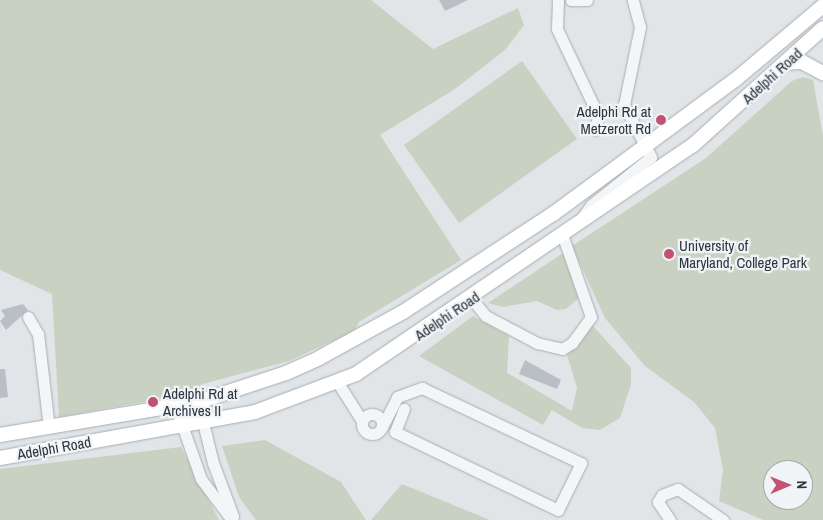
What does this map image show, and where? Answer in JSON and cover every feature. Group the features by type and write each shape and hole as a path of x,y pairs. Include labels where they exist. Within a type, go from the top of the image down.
{"main road":[{"name":"Adelphi Road","path":"0,435 198,402 286,374 403,312 553,214 735,80 823,6"},
{"name":"Adelphi Road","path":"0,458 182,428 255,412 338,383 472,299 692,146 823,28"},
{"path":"786,63 802,62 823,73"}],"lane":[{"path":"558,0 557,29 598,116 595,130"},
{"path":"571,0 587,0"},
{"path":"472,299 486,316 537,343 562,348 572,343 591,317 569,233 591,205 651,157 624,105 640,27 633,0"},
{"path":"28,317 38,334 49,427"},
{"path":"338,383 370,434 381,422 397,397 422,388 581,463 558,510 395,432 404,409"},
{"path":"198,402 202,423 233,520"},
{"path":"175,405 201,479 233,520"},
{"path":"362,421 371,414 381,422"},
{"path":"670,520 658,502 662,494 678,490 723,520"}],"shaded area":[{"path":"0,0 371,0 433,49 518,8 524,25 505,50 455,89 380,135 461,260 359,322 354,331 289,361 203,384 186,394 59,417 52,294 0,270"},
{"path":"522,61 577,139 459,223 404,145"},
{"path":"803,77 813,80 823,136 823,520 763,520 719,501 723,470 715,428 694,402 645,366 605,318 572,246 706,158 792,81"},
{"path":"563,253 579,298 566,309 557,310 537,301 503,307 488,303"},
{"path":"473,316 509,336 507,373 572,411 577,388 567,355 593,326 631,368 631,384 620,418 600,430 582,428 552,410 543,425 419,356"},
{"path":"265,440 341,482 366,520 256,520 239,497 222,446"},
{"path":"181,447 219,520 0,520 0,469"},
{"path":"402,484 490,520 371,520"}],"building":[{"path":"439,0 468,0 445,11"},
{"path":"23,304 28,310 6,330 0,321 5,316 1,310"},
{"path":"525,360 561,380 557,389 519,374"},
{"path":"0,369 5,369 8,397 0,398"}],"place":[{"name":"Adelphi Rd at Metzerott Rd","path":"661,120"},
{"name":"University of Maryland, College Park","path":"669,254"},
{"name":"Adelphi Rd at Archives II","path":"153,402"}]}
